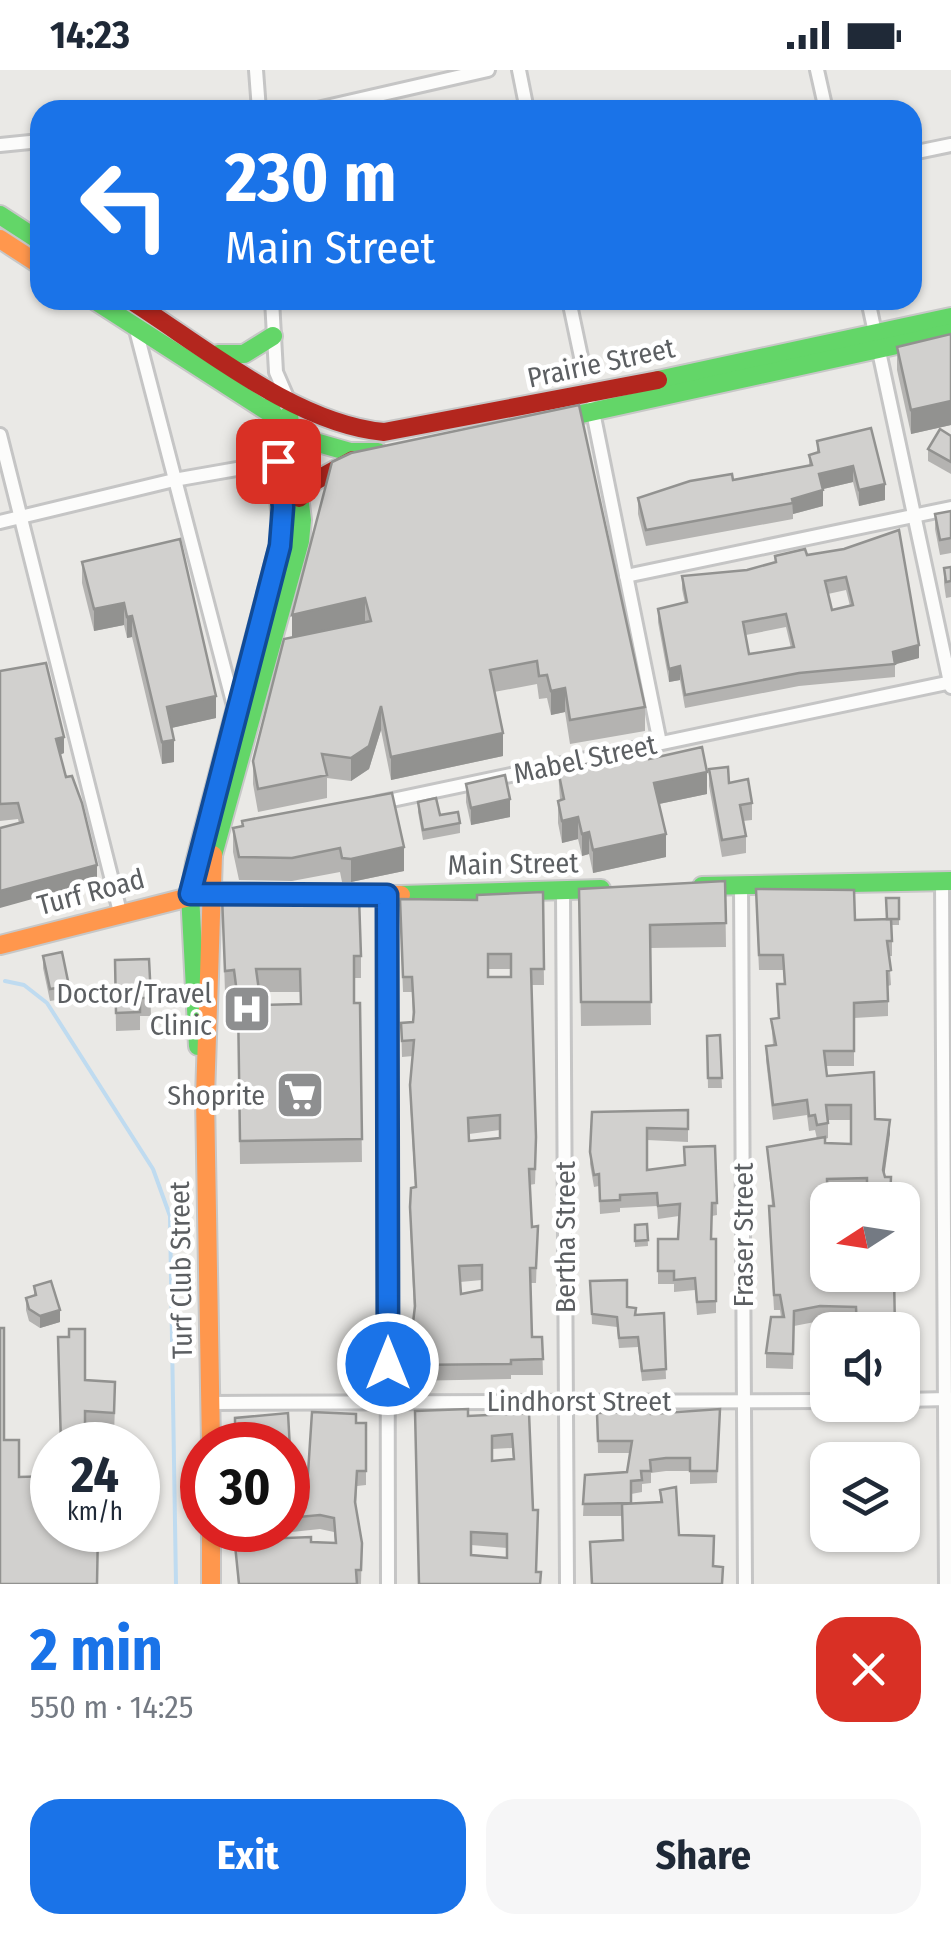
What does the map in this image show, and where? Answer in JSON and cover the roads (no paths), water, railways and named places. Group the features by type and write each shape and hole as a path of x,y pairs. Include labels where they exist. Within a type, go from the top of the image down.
{"main road":[{"path":"0,215 30,234"},
{"path":"0,239 30,258"},
{"path":"109,310 290,429 322,445 368,453 398,450"},
{"name":"Prairie Street","path":"145,310 211,353 272,380 288,400 329,423 384,432 591,403 876,342 951,333"},
{"name":"Prairie Street","path":"876,342 951,317"},
{"path":"211,353 244,354 272,336"},
{"path":"198,893 219,837 295,564 301,529 299,498 272,417 272,380"},
{"path":"198,893 235,709 282,533 290,429 288,400"},
{"name":"Prairie Street","path":"541,422 591,403"},
{"path":"299,498 323,475 368,453"},
{"path":"684,887 946,881"},
{"name":"Main Street","path":"198,893 387,895 626,888"},
{"name":"Turf Road","path":"0,945 198,893"},
{"name":"Turf Club Street","path":"198,893 210,1075 205,1095 210,1422"},
{"path":"211,1552 211,1584"}],"street":[{"path":"256,70 258,100"},
{"path":"357,100 488,70"},
{"path":"518,70 526,100"},
{"path":"817,70 824,100"},
{"path":"0,145 30,142"},
{"path":"922,150 951,144"},
{"path":"272,310 272,380"},
{"path":"571,310 584,372"},
{"path":"870,310 951,684"},
{"path":"134,326 235,709"},
{"path":"591,403 660,743"},
{"path":"0,435 120,912"},
{"path":"0,522 174,480 286,460"},
{"path":"626,576 951,508"},
{"name":"Mabel Street","path":"353,808 951,684"},
{"path":"219,837 238,833"},
{"path":"946,881 946,1584"},
{"name":"Fraser Street","path":"741,885 745,1584"},
{"name":"Bertha Street","path":"563,891 567,1584"},
{"path":"387,895 388,1584"},
{"name":"Lindhorst Street","path":"210,1403 566,1399 810,1402"},
{"path":"920,1400 947,1400"}],"waterway":[{"path":"5,981 24,985 47,1003 153,1169 170,1216 176,1584"}],"place":[{"name":"Doctor/Travel Clinic","path":"247,1009"},
{"name":"Shoprite","path":"300,1095"}]}
